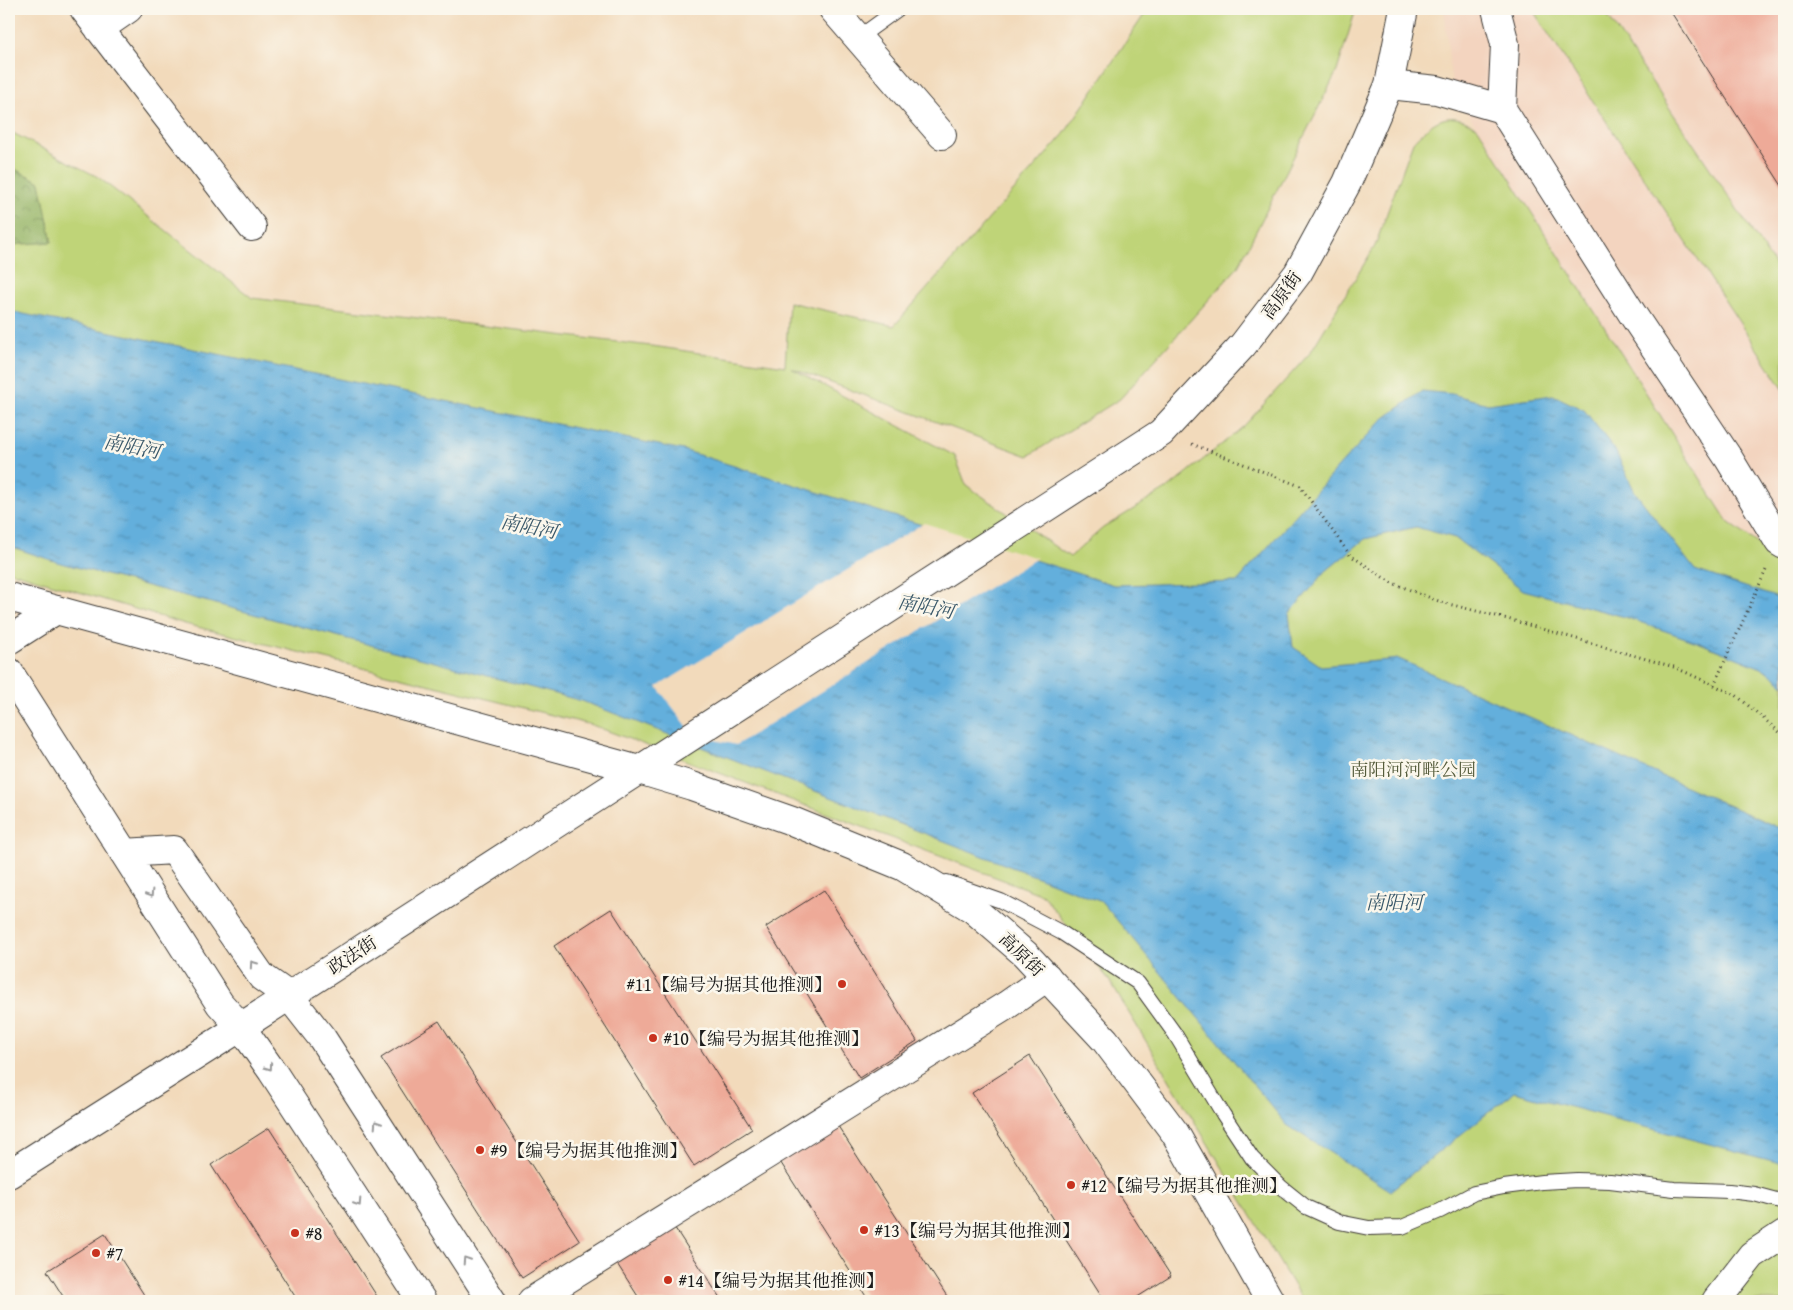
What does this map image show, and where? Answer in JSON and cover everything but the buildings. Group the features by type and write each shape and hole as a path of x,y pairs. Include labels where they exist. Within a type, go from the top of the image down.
{"street":[{"path":"128,9 91,19 252,227"},
{"path":"833,9 942,135"},
{"name":"高原街","path":"694,734 1161,433 1244,345 1298,273 1347,183 1389,85 1404,9"},
{"path":"1496,9 1505,44 1502,109 1782,544"},
{"path":"1389,85 1438,90 1502,109"},
{"name":"高原街","path":"9,597 639,770 692,786 792,821 902,866 973,909 1025,954 1106,1040 1175,1133 1270,1301"},
{"path":"9,640 56,610"},
{"path":"9,672 220,1004 241,1027 272,1071 422,1301"},
{"name":"政法街","path":"9,1174 241,1027 694,734"},
{"path":"124,853 174,850 262,977 289,996 322,1038 492,1301"},
{"path":"532,1301 999,1010 1047,977"},
{"path":"1716,1301 1752,1256 1784,1234"}],"lane":[{"path":"858,38 898,9"},
{"path":"902,866 1001,901 1062,933 1138,983 1175,1034 1252,1158 1281,1187 1306,1207 1339,1222 1369,1228 1402,1227 1440,1212 1474,1193 1542,1182 1577,1180 1610,1181 1674,1189 1729,1191 1754,1194 1784,1202"}],"path":[{"path":"1161,433 1300,486 1350,555 1390,582 1441,602 1504,618 1674,667 1736,695 1784,736"},
{"path":"1714,686 1782,544"}],"shaded area":[{"path":"1444,9 1784,9 1784,563 1728,522 1452,88"}],"green space":[{"name":"南阳河河畔公园","path":"1148,9 1356,9 1337,71 1238,267 1120,399 1028,456 791,368 955,456 966,485 1070,557 1103,528 1171,486 1244,426 1310,353 1375,246 1413,142 1428,127 1446,118 1462,120 1478,128 1728,522 1784,563 1784,1301 1303,1301 1109,980 1043,895 592,725 185,624 9,571 9,131 98,177 252,298 659,347 785,366 789,302 894,326 1064,134"},
{"path":"1532,9 1603,9 1784,279 1784,390"},
{"path":"9,166 40,182 52,242 9,245"}],"water":[{"name":"南阳河","path":"9,311 683,450 1114,585 1237,582 1382,420 1422,391 1452,394 1488,404 1553,395 1584,410 1615,450 1635,492 1695,570 1784,600 1784,685 1764,669 1700,643 1625,617 1523,590 1455,538 1416,527 1365,539 1326,571 1289,614 1293,647 1321,666 1399,659 1784,830 1784,1164 1514,1092 1390,1191 1287,1125 1102,902 582,701 57,562 9,546"}],"pier":[{"path":"924,523 1037,558 736,745 694,735 657,687"}],"place":[{"name":"#11【编号为据其他推测】","path":"842,984"},
{"name":"#10【编号为据其他推测】","path":"653,1038"},
{"name":"#9【编号为据其他推测】","path":"480,1150"},
{"name":"#12【编号为据其他推测】","path":"1071,1185"},
{"name":"#13【编号为据其他推测】","path":"864,1230"},
{"name":"#8","path":"295,1233"},
{"name":"#7","path":"96,1253"},
{"name":"#14【编号为据其他推测】","path":"668,1280"}]}
